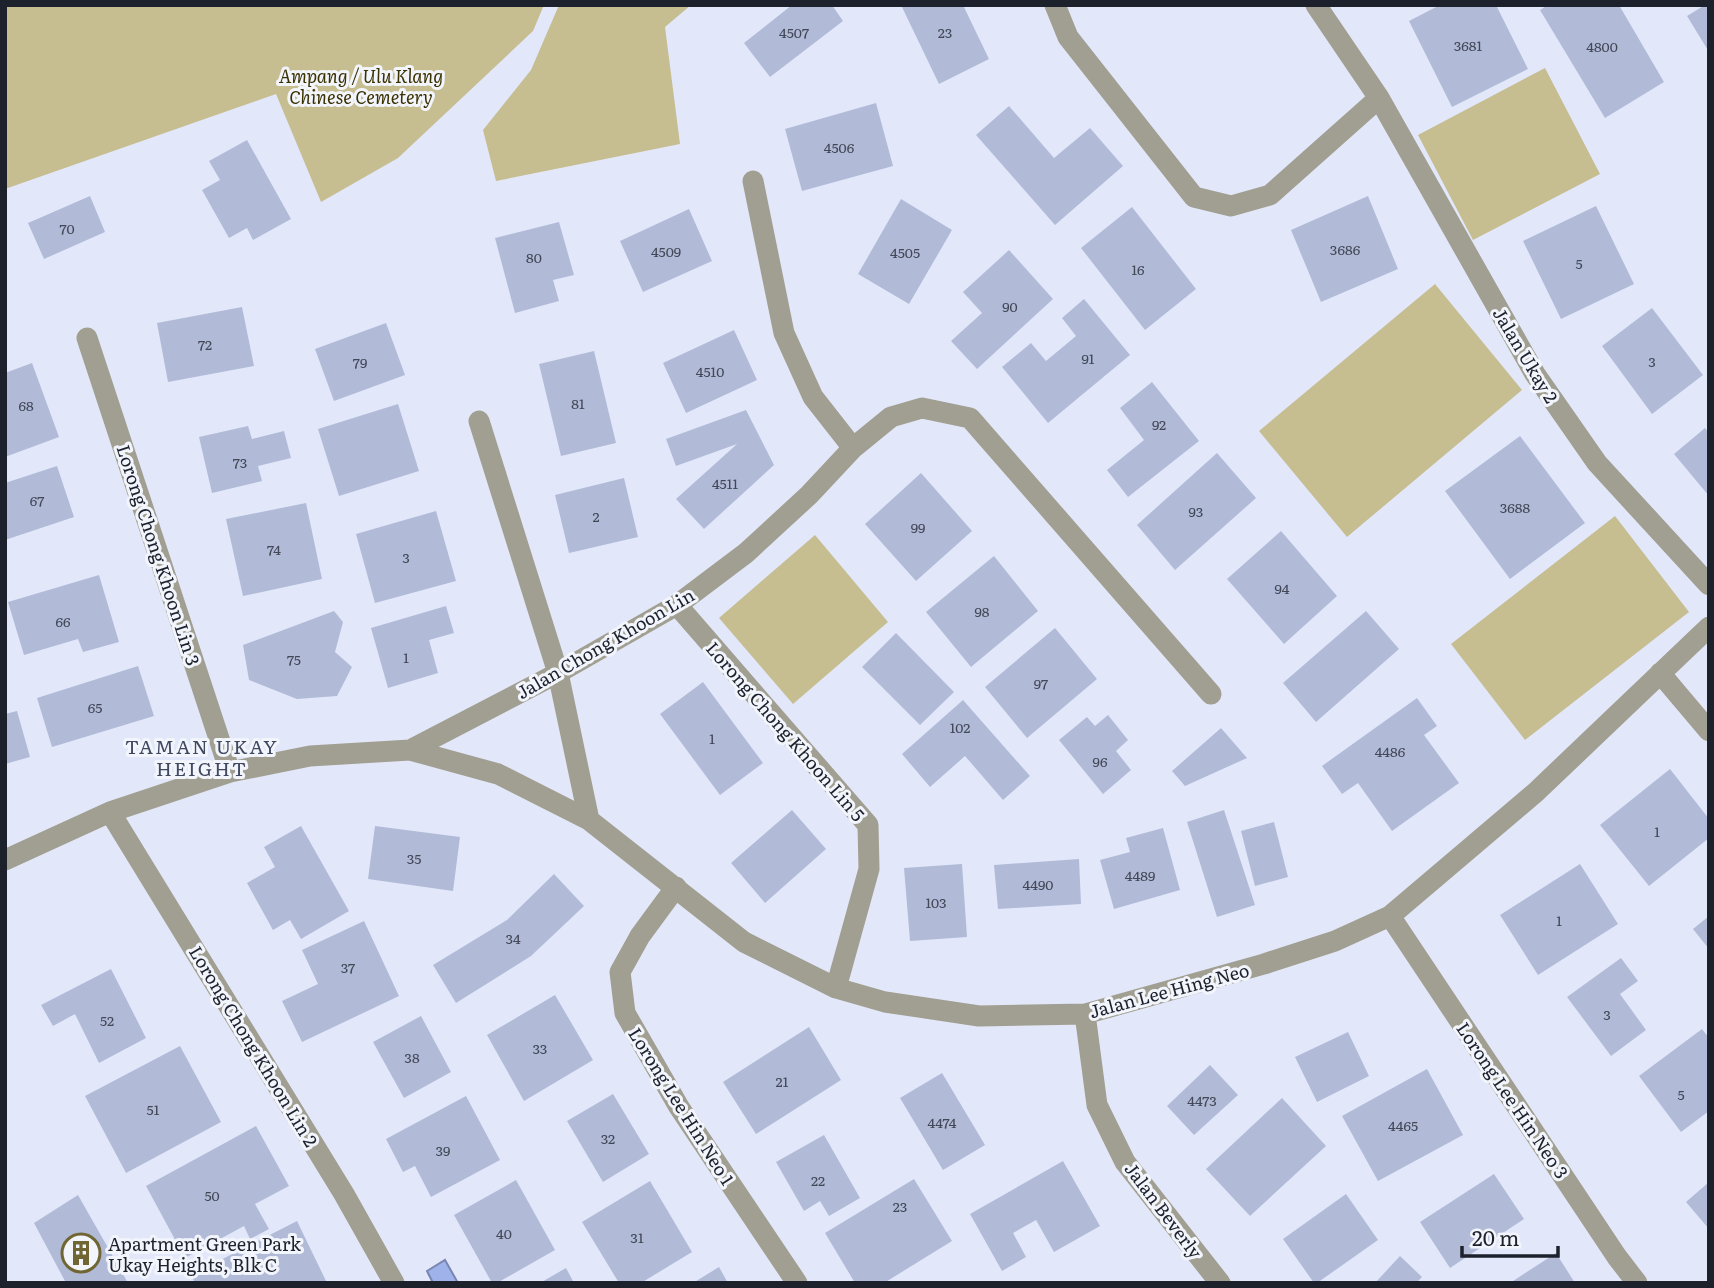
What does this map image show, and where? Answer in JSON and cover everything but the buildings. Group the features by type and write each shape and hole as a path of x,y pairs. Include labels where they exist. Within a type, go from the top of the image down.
{"street":[{"path":"1055,5 1068,37 1194,197 1231,206 1270,195 1379,98"},
{"name":"Jalan Ukay 2","path":"1316,5 1379,98 1535,374 1597,463 1709,585"},
{"path":"753,181 784,333 813,397 853,448"},
{"name":"Lorong Chong Khoon Lin 3","path":"87,338 230,772"},
{"name":"Jalan Chong Khoon Lin","path":"5,860 110,812 230,772 310,756 410,750 558,673 677,605 747,553 809,495 853,448 891,417 922,408 970,418 1211,694"},
{"path":"479,421 558,673 589,820"},
{"name":"Lorong Chong Khoon Lin 5","path":"677,605 868,825 869,869 836,988"},
{"name":"Jalan Lee Hing Neo","path":"410,750 498,774 589,820 744,942 836,988 885,1002 979,1016 1085,1014 1264,964 1335,941 1390,916 1536,792 1709,627"},
{"path":"1660,673 1709,731"},
{"name":"Lorong Chong Khoon Lin 2","path":"110,812 344,1194 394,1283"},
{"name":"Lorong Lee Hin Neo 1","path":"676,887 639,936 620,972 625,1013 679,1107 797,1283"},
{"name":"Lorong Lee Hin Neo 3","path":"1390,916 1637,1283"},
{"name":"Jalan Beverly","path":"1085,1014 1097,1104 1125,1162 1220,1283"}],"green space":[{"name":"Ampang / Ulu Klang Chinese Cemetery","path":"5,5 544,5 533,31 398,158 321,202 276,94 5,189"},
{"path":"559,5 691,5 665,27 680,144 496,181 483,130 531,70"},
{"path":"1545,68 1600,174 1473,240 1418,135"},
{"path":"1435,284 1522,390 1347,537 1259,431"},
{"path":"1615,516 1689,612 1525,740 1451,644"},
{"path":"815,535 888,622 793,704 719,618"}],"water":[{"path":"445,1260 458,1283 433,1283 427,1271"}],"place":[{"name":"Apartment Green Park Ukay Heights, Blk C","path":"81,1253"}],"district":[{"name":"TAMAN UKAY HEIGHT","path":"202,757"}]}
